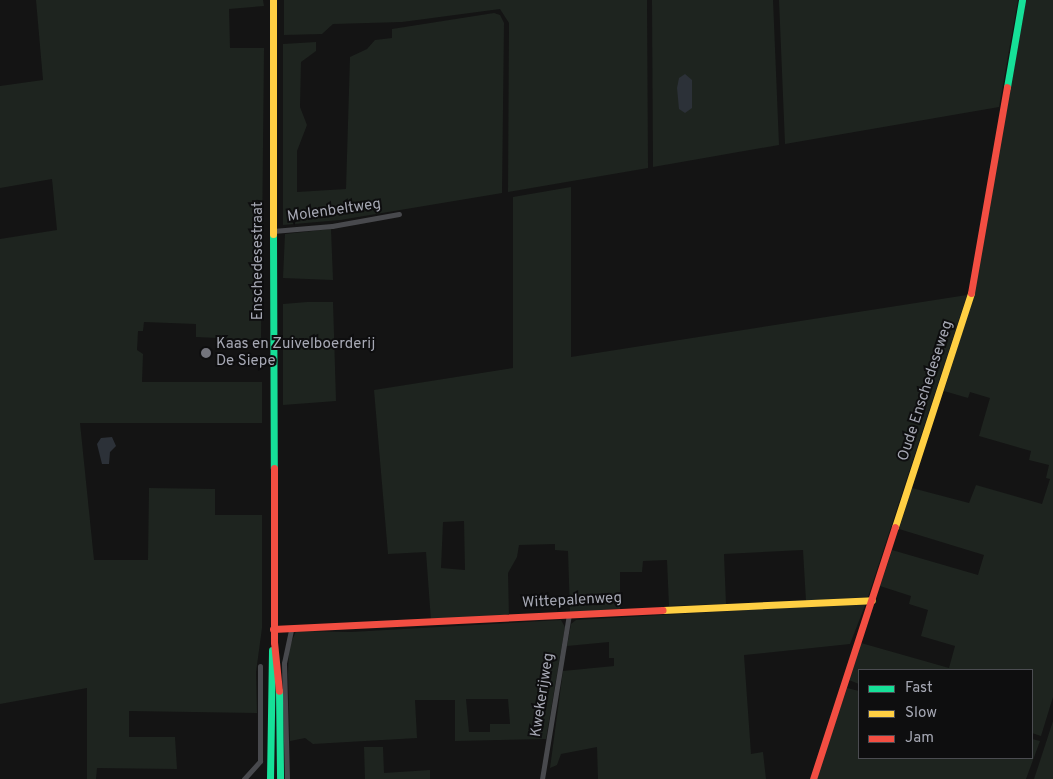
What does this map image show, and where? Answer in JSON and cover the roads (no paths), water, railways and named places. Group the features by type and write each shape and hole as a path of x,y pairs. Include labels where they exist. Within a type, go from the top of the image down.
{"street":[{"name":"Enschedesestraat","path":"273,0 274,642 279,692 280,779"},
{"name":"Oude Enschedeseweg","path":"813,779 974,282 1022,0"},
{"name":"Molenbeltweg","path":"273,231 332,226 399,214"},
{"name":"Wittepalenweg","path":"274,629 291,630 872,600"},
{"name":"Kwekerijweg","path":"542,779 569,615"},
{"path":"287,779 284,663 291,630"},
{"name":"Enschedesestraat","path":"270,779 270,669 274,642"},
{"path":"244,779 260,761 260,666"}],"place":[{"name":"Kaas en Zuivelboerderij De Siepe","path":"206,353"}]}
